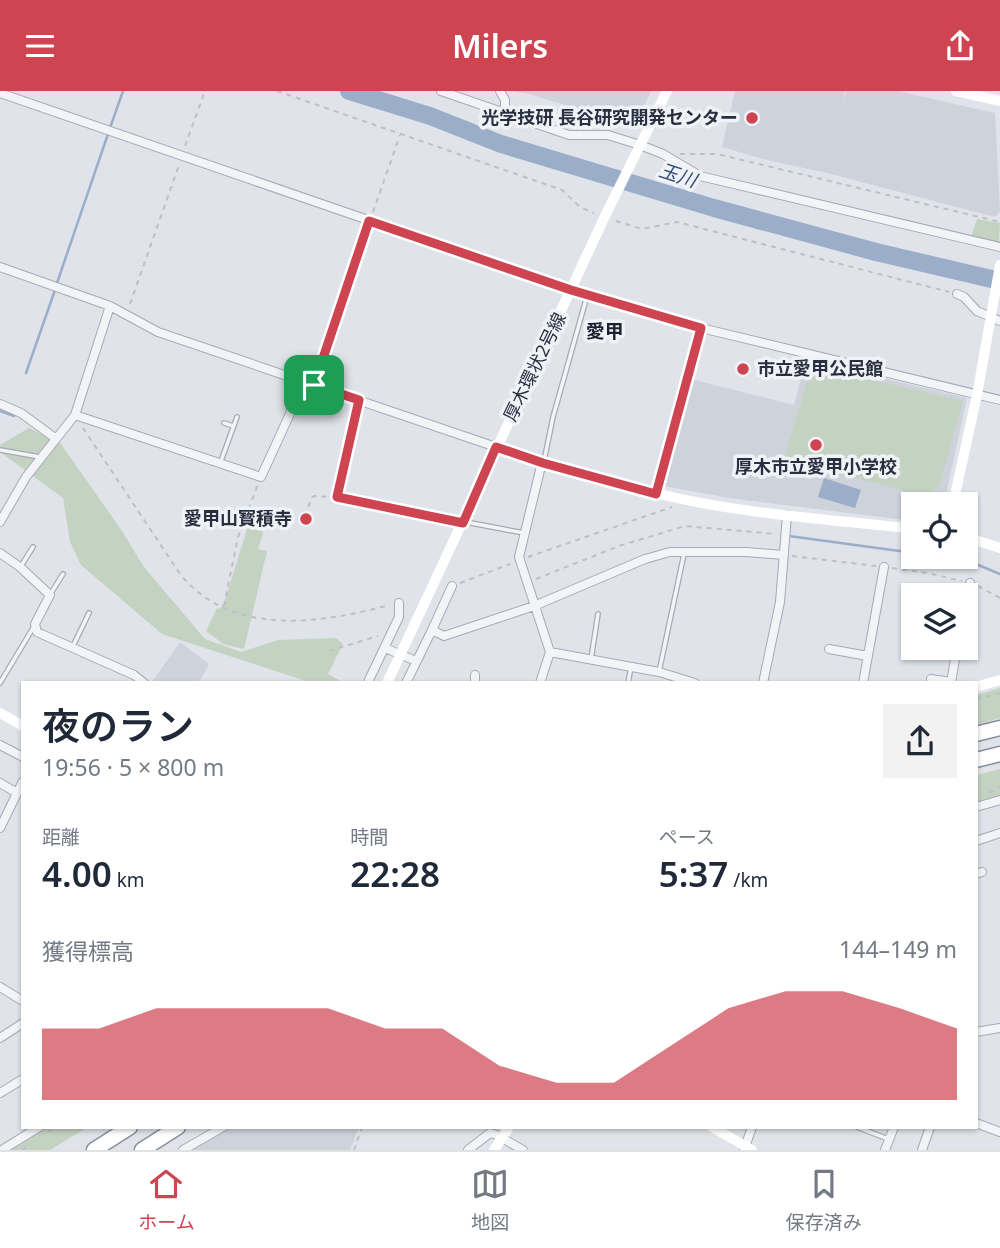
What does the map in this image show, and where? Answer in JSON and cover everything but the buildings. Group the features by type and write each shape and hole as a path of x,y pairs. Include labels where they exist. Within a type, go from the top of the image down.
{"highway":[{"path":"978,734 1000,728"},
{"path":"978,760 1000,754"},
{"path":"94,1150 127,1129"},
{"path":"142,1150 175,1129"}],"street":[{"path":"441,91 569,135 608,135 663,154 700,176 1000,247"},
{"path":"500,91 505,100 505,113"},
{"name":"厚木環状2号線","path":"388,681 606,214 667,91"},
{"path":"956,91 1000,101"},
{"path":"0,93 587,295 701,328 1000,400"},
{"path":"956,492 994,318 1000,265"},
{"path":"0,267 110,306 158,331 542,463 656,494 787,515 901,528"},
{"path":"957,294 964,297 977,311 994,318"},
{"path":"0,522 40,457 75,415 110,306"},
{"path":"656,494 701,328"},
{"path":"75,415 261,477 310,383"},
{"path":"337,497 359,400"},
{"path":"0,404 21,413 55,438"},
{"path":"541,681 550,652 519,557 542,463"},
{"path":"763,681 780,602 787,515"},
{"path":"978,541 1000,548"},
{"path":"432,630 444,636 534,606 645,559 670,552 783,555"},
{"path":"0,553 20,567 50,595 34,627 37,632 134,675 142,681"},
{"path":"863,681 884,567"},
{"path":"407,681 452,586"},
{"path":"368,681 400,617 398,603"},
{"path":"829,649 839,646 868,656"},
{"path":"385,648 416,661"},
{"path":"550,652 689,681"},
{"path":"951,681 955,660"},
{"path":"931,678 946,681"},
{"path":"978,686 1000,680"},
{"path":"0,713 21,725"},
{"path":"0,745 21,756"},
{"path":"0,783 17,793"},
{"path":"0,828 21,785"},
{"path":"978,806 1000,800"},
{"path":"978,840 1000,833"},
{"path":"0,987 21,1000"},
{"path":"0,1038 21,1024"},
{"path":"978,1032 1000,1028"},
{"path":"0,1093 21,1080"},
{"path":"978,1124 1000,1132"},
{"path":"2,1150 36,1129"},
{"path":"183,1150 220,1129"},
{"path":"715,1129 747,1149 752,1129"},
{"path":"885,1150 893,1129"},
{"path":"922,1150 929,1129"},
{"path":"468,1150 490,1133 505,1134 523,1150"},
{"path":"494,1150 505,1134"}],"lane":[{"path":"542,463 587,295"},
{"path":"220,463 237,417"},
{"path":"224,423 233,426"},
{"path":"0,450 40,457"},
{"path":"337,497 524,533"},
{"path":"20,567 33,547"},
{"path":"659,673 685,552"},
{"path":"50,595 63,575"},
{"path":"72,647 89,613"},
{"path":"591,659 598,614"},
{"path":"0,683 34,627"},
{"path":"628,681 631,667"},
{"path":"863,1129 889,1139"}],"path":[{"path":"126,314 205,91"},
{"path":"310,383 400,134"},
{"path":"663,154 717,154 1000,222"},
{"path":"75,415 180,574 202,596 223,607 260,619 312,621 354,615 398,603"},
{"path":"223,607 238,537 261,477"},
{"path":"303,526 311,498 337,497"},
{"path":"452,586 671,508 687,499"},
{"path":"528,582 619,546 685,526 781,535"},
{"path":"329,651 392,632"},
{"path":"978,698 1000,693"},
{"path":"983,795 1000,787"},
{"path":"354,1150 361,1129"}],"shaded area":[{"path":"510,91 651,91 636,122 627,125 530,94"},
{"path":"735,91 845,91 841,112 846,91 898,91 995,113 1000,211 995,217 722,147"},
{"name":"厚木市立愛甲小学校","path":"806,360 967,398 947,492 901,492 901,520 735,499 663,486 694,380 794,405"},
{"path":"180,642 209,664 200,681 153,681"},
{"path":"228,1129 358,1129 350,1150 194,1150"}],"green space":[{"path":"977,219 1000,223 999,242 971,237"},
{"path":"812,366 963,401 939,486 931,492 910,492 784,459"},
{"path":"29,428 61,444 144,567 205,639 241,652 278,640 336,638 343,644 328,674 340,681 306,681 162,634 81,565 70,542 63,498 0,452 0,445"},
{"path":"248,526 262,529 258,549 267,551 244,649 223,644 206,631 217,608 220,609 224,603"},
{"path":"1000,688 1000,718 978,725 978,695"},
{"path":"1000,769 1000,797 978,804 978,775"},
{"path":"42,1129 85,1129 50,1150 8,1150"}],"water":[{"path":"824,478 861,490 855,508 818,497"}],"waterway":[{"path":"110,128 123,91"},
{"name":"玉川","path":"349,91 430,116 501,144 714,208 876,252 1000,281"},
{"path":"57,283 108,134"},
{"path":"26,373 55,290"},
{"path":"0,411 14,416"},
{"path":"789,536 901,551"},
{"path":"978,565 1000,574"}],"place":[{"name":"光学技研 長谷研究開発センター","path":"752,118"},
{"name":"市立愛甲公民館","path":"743,369"},
{"name":"厚木市立愛甲小学校","path":"816,445"},
{"name":"愛甲山寳積寺","path":"306,519"}],"district":[{"name":"愛甲","path":"605,331"}],"route":[{"path":"369,221 571,290 701,328 656,494 543,463 496,447 463,523 337,497 359,400 314,385 369,221"}]}
